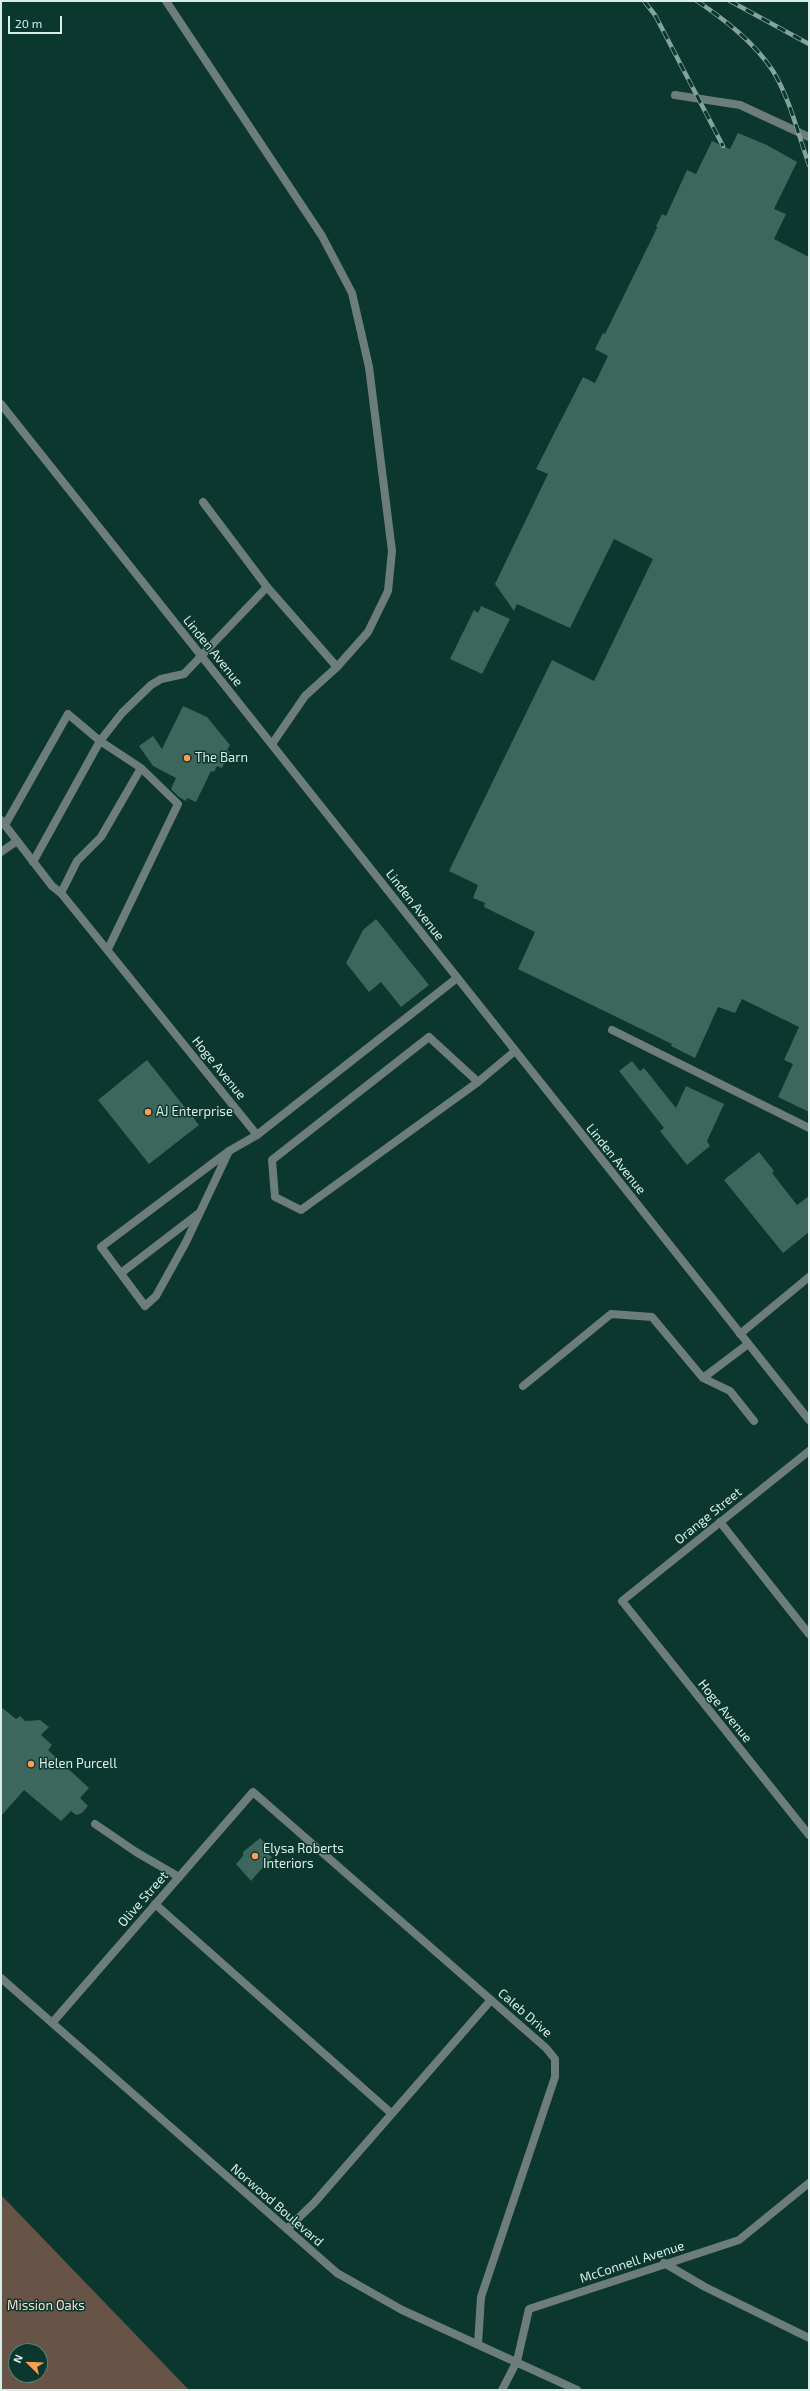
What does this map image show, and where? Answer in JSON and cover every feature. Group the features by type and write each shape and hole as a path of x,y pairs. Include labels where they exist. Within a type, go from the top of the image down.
{"street":[{"path":"166,1 322,236 352,293 369,367 392,551 388,591 368,632 337,667 305,696 272,744"},
{"path":"675,95 740,105 809,137"},
{"name":"Linden Avenue","path":"1,404 809,1420"},
{"path":"203,502 267,587 337,667"},
{"path":"33,862 100,741 122,713 151,685 161,679 184,674 200,655 267,587"},
{"path":"3,822 68,714 100,741 141,768 178,804 108,949"},
{"path":"61,893 77,861 101,837 141,768"},
{"name":"Hoge Avenue","path":"3,822 52,886 61,893 108,949 257,1135"},
{"path":"1,852 17,841"},
{"path":"229,1150 186,1242 156,1296 145,1306 101,1247 229,1150 257,1135 457,978"},
{"path":"612,1030 809,1128"},
{"path":"478,1082 429,1037 272,1160 275,1197 302,1210 478,1082 516,1052"},
{"path":"121,1273 198,1214"},
{"path":"740,1334 809,1277"},
{"path":"523,1386 611,1314 652,1317 703,1378 730,1390 754,1421"},
{"path":"703,1378 748,1344"},
{"name":"Orange Street","path":"622,1601 809,1451"},
{"path":"720,1522 809,1634"},
{"name":"Hoge Avenue","path":"622,1601 809,1835"},
{"name":"Olive Street","path":"52,2023 253,1792"},
{"name":"Caleb Drive","path":"253,1792 546,2048 555,2059 555,2077 481,2297 478,2344"},
{"path":"95,1824 136,1852 179,1877"},
{"path":"155,1904 391,2113"},
{"name":"Norwood Boulevard","path":"1,1978 337,2273 402,2310 517,2361 577,2390"},
{"path":"287,2229 314,2203 491,2000"},
{"name":"McConnell Avenue","path":"502,2390 517,2361 529,2310 664,2263 739,2240 809,2182"},
{"path":"664,2263 705,2287 809,2338"}],"green space":[{"name":"Mission Oaks","path":"1,2195 189,2390 1,2390"}],"building":[{"path":"738,133 767,145 797,162 774,209 786,214 774,239 809,257 809,1112 778,1097 793,1064 784,1060 799,1027 742,999 735,1013 718,1007 695,1058 671,1046 672,1044 518,969 535,932 484,907 485,903 473,898 478,885 449,871 552,660 594,681 653,559 614,539 570,628 517,604 514,611 495,584 548,474 536,469 583,377 595,383 608,356 595,349 603,333 605,334 657,228 656,226 662,214 666,216 687,170 696,174 712,141 730,149"},
{"path":"481,606 510,619 482,674 450,659 474,610 478,613"},
{"name":"The Barn","path":"183,706 207,717 230,745 227,750 230,752 222,768 217,766 214,772 211,771 196,802 187,798 186,801 179,797 171,789 176,778 153,766 139,746 153,736 162,749"},
{"path":"376,919 429,985 401,1007 381,982 369,992 346,963 363,930"},
{"name":"AJ Enterprise","path":"147,1060 199,1125 149,1164 98,1100"},
{"path":"632,1061 640,1071 644,1068 676,1108 686,1086 724,1104 707,1141 710,1146 687,1165 660,1131 664,1128 619,1071"},
{"path":"759,1152 774,1171 772,1173 797,1205 809,1196 809,1232 783,1253 724,1180"},
{"name":"Helen Purcell","path":"1,1707 16,1719 20,1716 25,1721 40,1720 49,1727 41,1735 52,1745 48,1750 89,1788 80,1798 88,1806 82,1813 76,1815 71,1811 61,1821 24,1790 1,1816"},
{"path":"260,1838 271,1849 267,1853 272,1857 251,1881 236,1864 243,1856 243,1852"}],"railway":[{"path":"644,1 655,15 723,146"},
{"path":"697,1 748,41 773,71 789,105 809,165"},
{"path":"730,1 809,44"}],"place":[{"name":"The Barn","path":"187,758"},
{"name":"AJ Enterprise","path":"148,1112"},
{"name":"Helen Purcell","path":"31,1764"},
{"name":"Elysa Roberts Interiors","path":"255,1856"}]}
